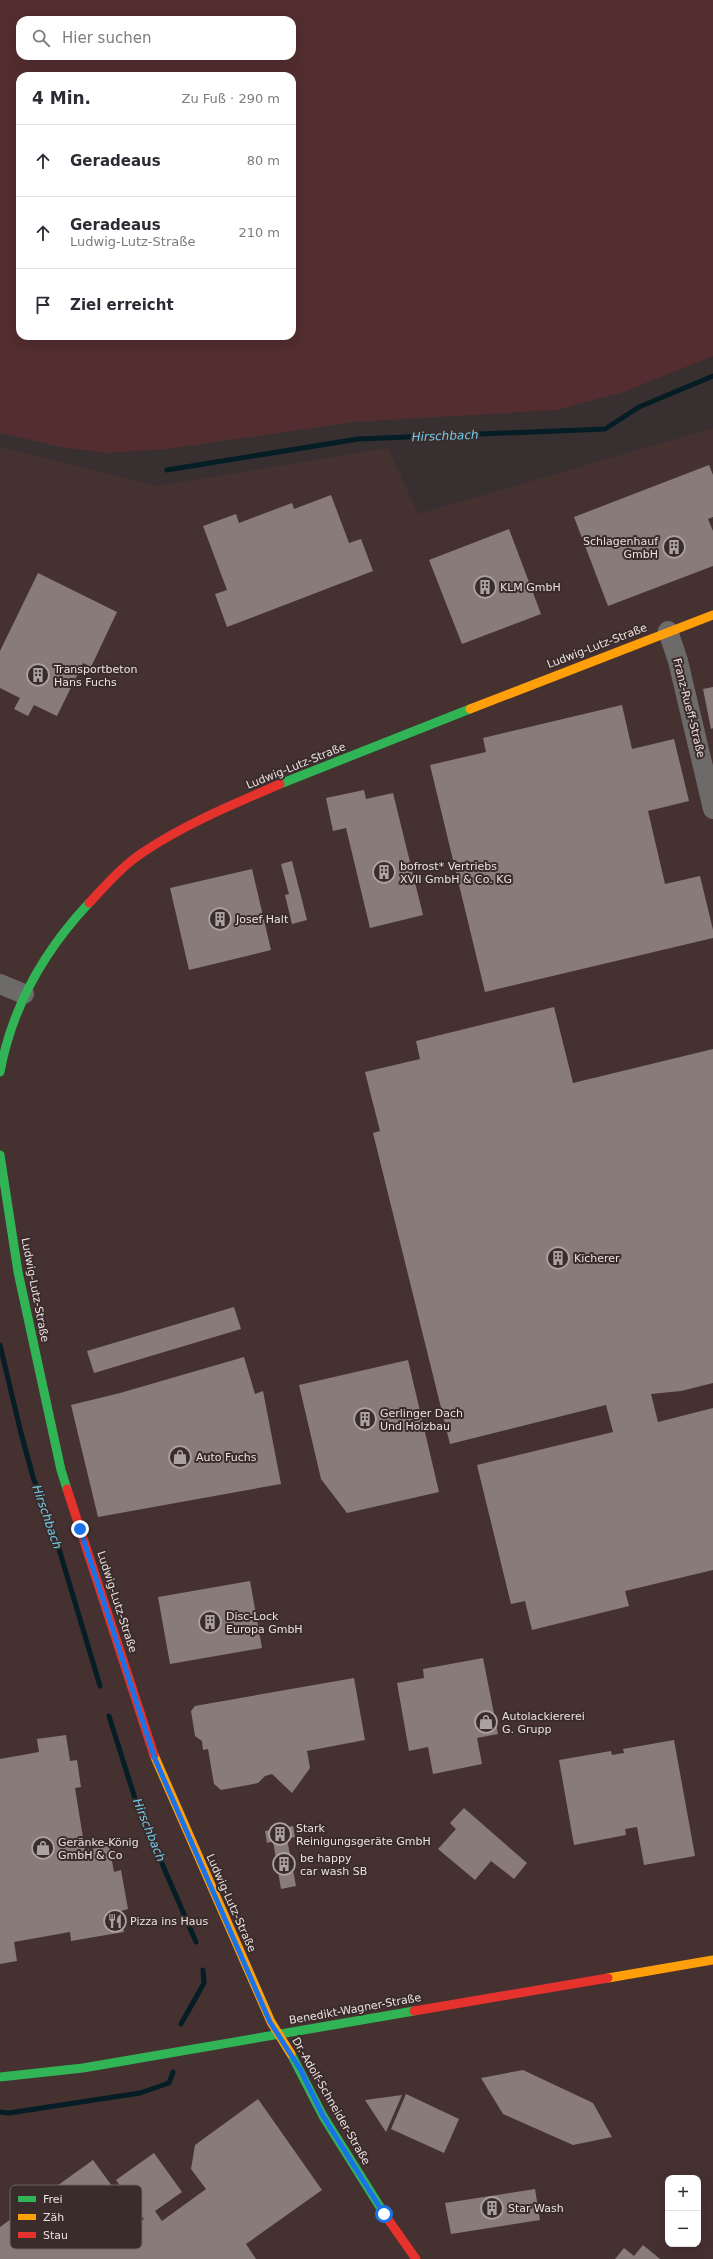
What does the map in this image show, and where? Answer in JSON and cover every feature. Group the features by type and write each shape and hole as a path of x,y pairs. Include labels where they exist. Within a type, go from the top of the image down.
{"street":[{"name":"Ludwig-Lutz-Straße","path":"0,1072 6,1040 24,994 68,926 120,870 166,838 204,817 306,773 668,631 713,615"},
{"name":"Franz-Rueff-Straße","path":"668,631 678,661 713,810"},
{"path":"0,984 24,994"},
{"name":"Ludwig-Lutz-Straße","path":"0,1155 18,1272 61,1470 155,1759 270,2022 279,2034"},
{"name":"Benedikt-Wagner-Straße","path":"0,2077 83,2068 713,1960"},
{"name":"Dr.-Adolf-Schneider-Straße","path":"279,2034 349,2159 384,2214 416,2259"}],"shaded area":[{"path":"0,0 713,0 713,356 624,392 556,410 355,422 167,449 107,453 61,447 0,433"},
{"path":"713,428 713,2259 0,2259 0,447 157,486 388,448 418,514"}],"building":[{"path":"709,465 713,475 713,517 708,519 713,531 713,566 608,606 574,517"},
{"path":"331,495 349,543 361,539 373,571 227,627 215,594 227,590 203,526 236,514 239,523 292,503 294,509"},
{"name":"KLM GmbH","path":"509,529 541,614 462,644 429,560"},
{"path":"38,573 117,612 91,667 83,663 57,716 34,705 28,716 14,709 20,698 0,688 0,651"},
{"path":"713,687 713,728 711,729 703,689"},
{"path":"622,705 632,749 674,739 689,801 648,811 665,884 700,876 713,930 713,938 485,992 430,765 486,752 483,738"},
{"name":"bofrost* Vertriebs XVII GmbH & Co. KG","path":"364,790 366,799 393,793 423,915 370,928 346,828 333,831 326,798"},
{"path":"292,861 307,920 292,924 285,895 289,894 281,864"},
{"name":"Josef Halt","path":"252,869 271,950 189,970 170,888"},
{"name":"Kicherer","path":"554,1007 573,1083 713,1049 713,1383 681,1391 651,1394 658,1422 713,1408 713,1570 625,1591 629,1606 532,1630 525,1601 511,1604 477,1465 613,1432 606,1405 450,1444 373,1133 380,1131 365,1072 420,1059 416,1041"},
{"path":"234,1307 241,1329 94,1373 87,1351"},
{"name":"Auto Fuchs","path":"244,1357 255,1394 263,1391 281,1484 98,1517 71,1405 120,1393"},
{"name":"Gerlinger Dach Und Holzbau","path":"408,1360 439,1492 347,1513 321,1479 299,1385"},
{"name":"Disc-Lock Europa GmbH","path":"250,1581 262,1648 170,1664 158,1597"},
{"path":"483,1658 498,1734 477,1738 482,1764 433,1774 428,1747 409,1751 397,1683 424,1678 423,1669"},
{"path":"354,1678 365,1740 307,1751 310,1768 292,1793 272,1774 265,1776 258,1783 221,1790 214,1784 208,1749 203,1750 202,1741 195,1736 191,1711 195,1706"},
{"name":"Geränke-König GmbH & Co","path":"66,1735 70,1761 77,1760 81,1787 75,1788 85,1850 109,1846 114,1872 121,1870 128,1909 121,1911 124,1932 71,1941 70,1932 14,1942 17,1961 0,1964 0,1759 39,1752 37,1739"},
{"path":"674,1740 695,1856 644,1865 637,1827 625,1829 626,1835 574,1845 559,1760 611,1751 612,1755 624,1753 623,1749"},
{"path":"464,1808 527,1863 514,1879 491,1861 475,1880 438,1849 456,1829 450,1823"},
{"name":"be happy car wash SB","path":"293,1826 295,1837 287,1839 296,1886 281,1889 273,1841 267,1843 265,1831"},
{"path":"523,2070 593,2103 612,2137 573,2145 503,2114 481,2078"},
{"path":"406,2094 459,2119 444,2153 391,2129"},
{"path":"402,2095 386,2132 365,2100"},
{"path":"258,2099 322,2190 246,2244 256,2259 0,2259 0,2227 10,2220 10,2249 142,2249 142,2221 144,2219 142,2216 142,2185 120,2185 116,2180 154,2153 182,2192 155,2211 162,2221 206,2189 191,2169 195,2145"},
{"path":"93,2160 111,2185 58,2185"},
{"name":"Star Wash","path":"535,2189 540,2220 451,2234 445,2203"},
{"path":"643,2245 660,2259 615,2259 624,2248 634,2256"}],"waterway":[{"name":"Hirschbach","path":"167,470 358,439 605,429 639,407 713,376"},
{"name":"Hirschbach","path":"0,1345 33,1477 56,1539 100,1686"},
{"name":"Hirschbach","path":"109,1716 138,1808 196,1942"},
{"name":"Hirschbach","path":"181,2024 204,1983 203,1970"},
{"name":"Hirschbach","path":"0,2112 9,2113 140,2093 169,2083 173,2072"}],"traffic: fast":[{"path":"280,784 470,709"},
{"path":"0,1072 5,1048 13,1025 32,981 44,960 73,921 89,903"},
{"path":"0,1155 18,1272 61,1470 67,1489"},
{"path":"0,2077 83,2068 414,2011"},
{"path":"291,2054 323,2116 385,2215"}],"traffic: slow":[{"path":"470,709 713,615"},
{"path":"154,1755 271,2022 291,2054"},
{"path":"608,1978 713,1960"}],"traffic: jam":[{"path":"89,903 129,862 161,841 211,814 280,784"},
{"path":"67,1489 154,1755"},
{"path":"414,2011 608,1978"},
{"path":"385,2215 416,2259"}],"place":[{"name":"Schlagenhauf GmbH","path":"674,547"},
{"name":"KLM GmbH","path":"485,587"},
{"name":"Transportbeton Hans Fuchs","path":"38,675"},
{"name":"bofrost* Vertriebs XVII GmbH & Co. KG","path":"384,872"},
{"name":"Josef Halt","path":"220,919"},
{"name":"Kicherer","path":"558,1258"},
{"name":"Gerlinger Dach Und Holzbau","path":"365,1419"},
{"name":"Auto Fuchs","path":"180,1457"},
{"name":"Disc-Lock Europa GmbH","path":"210,1622"},
{"name":"Autolackiererei G. Grupp","path":"486,1722"},
{"name":"Stark Reinigungsgeräte GmbH","path":"280,1834"},
{"name":"Geränke-König GmbH & Co","path":"43,1848"},
{"name":"be happy car wash SB","path":"284,1864"},
{"name":"Pizza ins Haus","path":"115,1921"},
{"name":"Star Wash","path":"492,2208"}],"route":[{"path":"80,1529 155,1759 270,2022 300,2069 323,2116 384,2214"}]}
